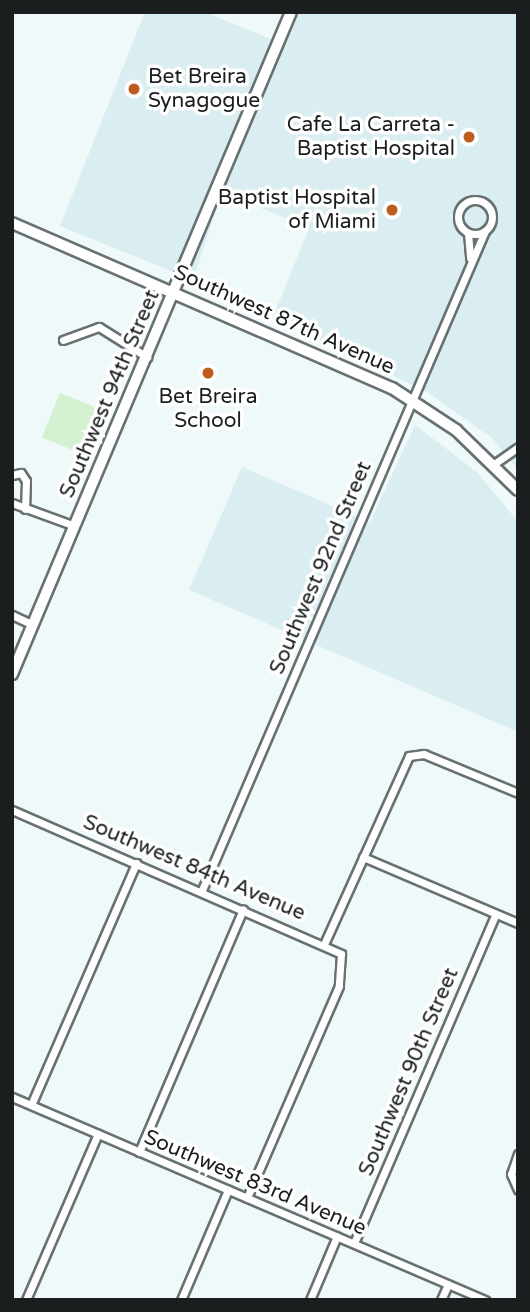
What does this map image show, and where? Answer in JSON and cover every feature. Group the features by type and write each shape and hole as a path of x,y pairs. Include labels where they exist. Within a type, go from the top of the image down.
{"street":[{"name":"Southwest 94th Street","path":"12,674 291,12"},
{"path":"471,201 490,209 485,231 468,233 458,216 471,201"},
{"name":"Southwest 87th Avenue","path":"12,223 411,400 494,464 518,490"},
{"name":"Southwest 92nd Street","path":"202,890 470,258 485,231"},
{"name":"Southwest 92nd Street","path":"468,233 470,258"},
{"path":"63,340 99,327 147,357"},
{"path":"494,464 518,447"},
{"path":"12,475 21,473 26,481 25,509"},
{"path":"12,503 75,526"},
{"path":"12,615 33,625"},
{"path":"326,943 363,856 413,754 518,793"},
{"name":"Southwest 84th Avenue","path":"12,810 326,943 341,954 343,973 247,1198"},
{"path":"363,856 518,923"},
{"path":"31,1105 136,863"},
{"path":"139,1152 243,909"},
{"name":"Southwest 90th Street","path":"354,1244 496,914"},
{"name":"Southwest 83rd Avenue","path":"12,1097 485,1300"},
{"path":"26,1300 98,1134"},
{"path":"516,1187 518,1154"},
{"path":"181,1300 228,1190"},
{"path":"310,1300 337,1236"},
{"path":"441,1300 448,1284"}],"shaded area":[{"name":"Baptist Hospital of Miami","path":"145,12 205,12 283,44 296,12 518,12 518,470 492,438 427,392 273,317 309,228 222,192 193,280 60,226"},
{"path":"415,425 477,472 518,522 518,732 189,590 242,467 370,522"}],"green space":[{"path":"60,393 105,411 87,455 42,438"}],"place":[{"name":"Bet Breira Synagogue","path":"134,89"},
{"name":"Cafe La Carreta - Baptist Hospital","path":"469,137"},
{"name":"Baptist Hospital of Miami","path":"392,210"},
{"name":"Bet Breira School","path":"208,373"}]}
